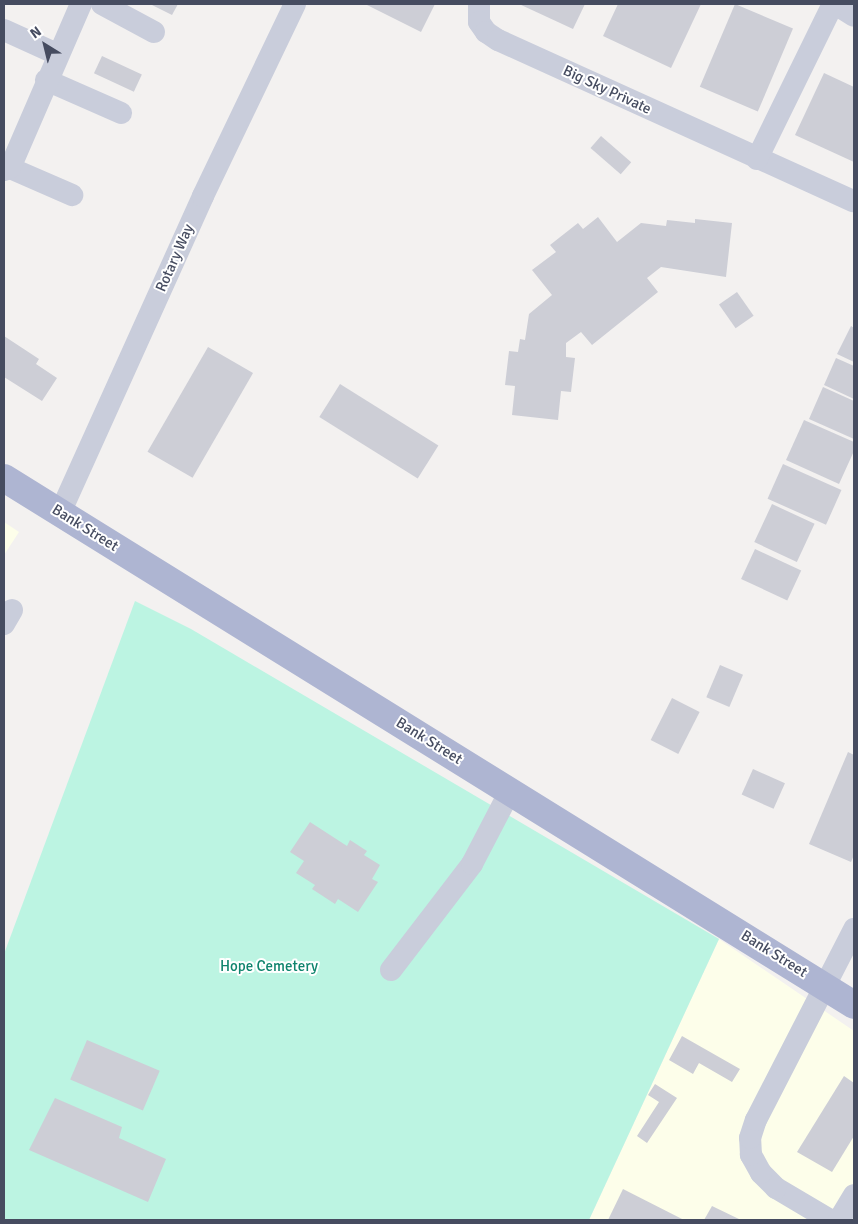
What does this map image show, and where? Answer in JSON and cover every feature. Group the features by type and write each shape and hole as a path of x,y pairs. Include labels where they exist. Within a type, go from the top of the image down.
{"main road":[{"name":"Bank Street","path":"4,478 854,1005"}],"street":[{"path":"72,194 7,169 81,4"},
{"path":"102,4 154,32"},
{"name":"Rotary Way","path":"60,513 203,196 295,4"},
{"name":"Big Sky Private","path":"478,4 479,22 491,36 757,159 853,201"},
{"path":"757,159 834,4 854,16"},
{"path":"4,30 57,54"},
{"path":"46,80 121,113"},
{"path":"391,970 472,864 510,791"},
{"path":"830,1220 776,1188 761,1173 751,1154 750,1138 756,1120 826,987 854,929"},
{"path":"839,1220 854,1195"}],"shaded area":[{"path":"4,522 19,532 4,555"},
{"path":"719,939 854,1031 854,1220 589,1220"}],"green space":[{"name":"Hope Cemetery","path":"135,601 191,629 719,939 589,1220 4,1220 4,954"}],"building":[{"path":"150,4 178,4 172,15"},
{"path":"365,4 435,4 421,32"},
{"path":"519,4 585,4 573,29"},
{"path":"618,4 701,4 671,68 603,36"},
{"path":"735,4 793,29 758,111 700,87"},
{"path":"102,56 142,75 134,92 94,73"},
{"path":"824,73 854,87 854,162 795,135"},
{"path":"601,136 631,162 621,174 591,148"},
{"path":"598,217 617,242 641,223 666,226 667,220 695,223 695,219 732,223 726,277 661,267 647,278 658,292 592,345 581,332 566,343 566,357 575,358 571,392 561,391 558,420 512,415 515,386 505,385 509,351 518,352 520,339 525,340 529,314 552,295 532,270 556,252 550,245 578,223 583,229"},
{"path":"737,292 754,316 736,328 719,305"},
{"path":"851,326 854,328 854,362 837,354"},
{"path":"4,336 39,359 36,364 57,378 42,401 4,377"},
{"path":"208,347 253,373 193,478 148,452"},
{"path":"836,358 854,366 854,399 824,385"},
{"path":"340,384 438,445 418,479 319,417"},
{"path":"823,387 854,401 854,439 809,419"},
{"path":"804,420 854,442 854,451 839,484 786,460"},
{"path":"783,464 841,490 826,525 768,499"},
{"path":"772,504 815,524 797,562 754,542"},
{"path":"755,549 801,571 787,600 741,579"},
{"path":"720,665 743,675 729,707 706,697"},
{"path":"672,698 700,712 678,754 651,740"},
{"path":"848,752 854,755 854,855 851,862 809,844"},
{"path":"753,769 785,783 774,809 742,795"},
{"path":"310,822 347,846 350,840 367,851 364,855 380,865 372,879 378,882 358,912 338,899 335,904 312,889 315,885 296,873 304,861 290,852"},
{"path":"682,1036 740,1069 732,1082 699,1063 693,1074 669,1060"},
{"path":"87,1040 160,1071 143,1110 70,1080"},
{"path":"844,1076 854,1083 854,1136 832,1172 797,1152"},
{"path":"655,1084 677,1098 647,1143 637,1136 659,1102 648,1095"},
{"path":"55,1098 122,1127 119,1138 166,1159 148,1202 29,1150"},
{"path":"623,1189 684,1220 608,1220"},
{"path":"712,1206 741,1220 704,1220"}]}
